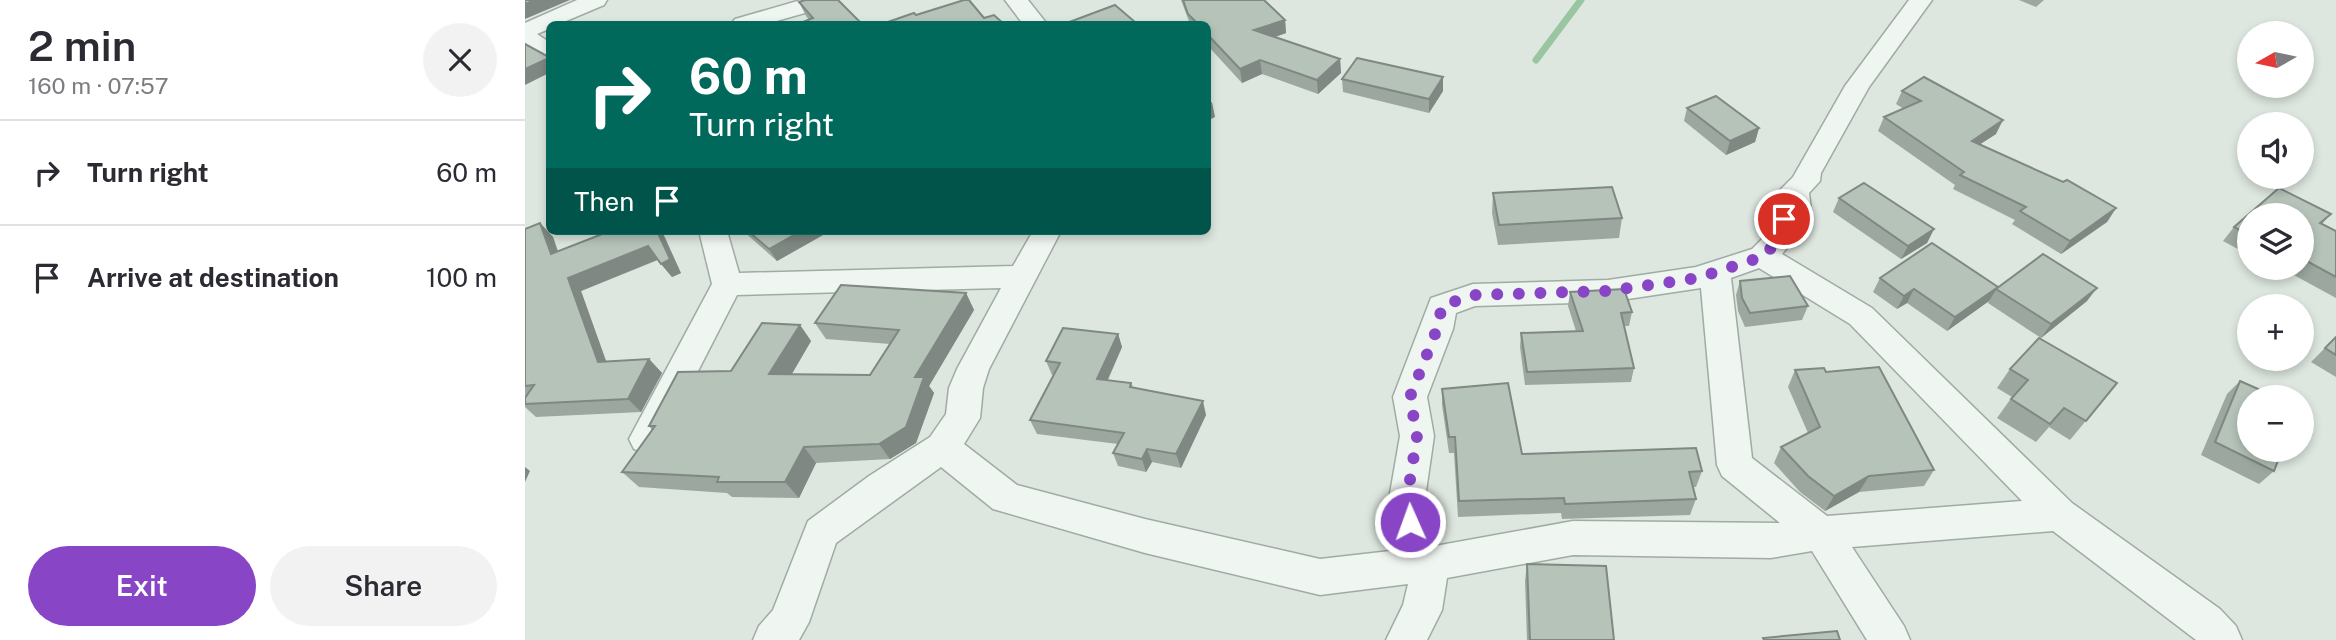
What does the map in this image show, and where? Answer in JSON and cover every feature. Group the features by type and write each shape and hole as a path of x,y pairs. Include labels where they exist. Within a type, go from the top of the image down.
{"street":[{"path":"548,21 596,0"},
{"path":"753,21 825,0"},
{"path":"1016,0 1033,21"},
{"path":"1406,640 1422,610 1428,583 1425,565 1413,539 1406,505 1417,436 1410,397 1437,329 1442,306 1473,295 1608,291 1698,278 1762,257 1775,244 1784,219 1797,210 1794,190 1806,181 1807,173 1857,86 1921,0"},
{"path":"525,31 546,22"},
{"path":"525,37 546,50"},
{"path":"646,439 727,284 714,235"},
{"path":"773,640 789,622 821,533 882,487 943,447 963,418 966,388 973,369 1045,235"},
{"path":"1762,257 1861,316 2059,514 2206,622 2222,640"},
{"path":"1715,272 1735,465 1821,533 1890,640"},
{"path":"727,284 1022,277"},
{"path":"943,447 1006,498 1145,536 1320,577 1425,565 1573,538 1771,541 1821,533 2059,514"}],"building":[{"path":"838,0 859,21 805,21 813,18 799,2"},
{"path":"969,0 984,18 994,15 1001,21 891,21 914,13 916,15"},
{"path":"1183,0 1264,0 1285,20 1254,30 1340,59 1317,80 1260,60 1240,69 1211,38 1211,21 1195,21 1188,14"},
{"path":"1115,5 1134,21 1072,21"},
{"path":"525,44 546,55 546,59 525,69"},
{"path":"1357,58 1443,77 1429,99 1342,79"},
{"path":"1924,77 2003,120 1972,141 2063,182 2067,180 2116,208 2070,241 2020,211 2026,207 1960,175 1964,172 1884,117 1921,101 1902,91"},
{"path":"1716,96 1759,128 1730,141 1687,108"},
{"path":"1864,183 1934,229 1908,246 1839,198"},
{"path":"1612,187 1622,218 1499,225 1493,193"},
{"path":"2281,189 2309,203 2262,203"},
{"path":"2314,206 2331,214 2320,223 2336,231 2336,277 2314,265"},
{"path":"540,223 551,254 600,235 659,235 670,259 661,264 648,246 568,278 598,362 649,359 628,399 525,404 525,398 534,385 525,386 525,229"},
{"path":"753,235 794,235 769,249"},
{"path":"1932,243 1998,287 1955,317 1914,289 1904,296 1880,278"},
{"path":"2043,254 2097,288 2051,324 1996,289"},
{"path":"1790,276 1808,306 1750,313 1742,298 1740,281"},
{"path":"841,285 966,293 915,377 924,377 906,427 879,444 804,447 785,482 717,482 719,477 622,472 655,426 649,426 678,372 731,371 762,323 800,325 769,374 870,375 899,330 815,323"},
{"path":"1624,289 1632,312 1621,313 1634,368 1527,372 1521,333 1583,331 1570,292"},
{"path":"1063,328 1118,334 1097,379 1131,383 1130,387 1203,401 1176,454 1147,449 1142,459 1113,453 1124,433 1030,420 1060,363 1046,361"},
{"path":"2336,337 2336,355 2325,348"},
{"path":"2039,338 2117,383 2086,421 2064,408 2050,424 2011,399 2028,380 2010,369"},
{"path":"1879,367 1934,470 1869,476 1834,496 1808,476 1781,447 1820,427 1795,370 1824,368 1826,372"},
{"path":"1508,383 1522,454 1696,448 1702,471 1689,472 1696,499 1565,504 1564,498 1459,501 1455,437 1449,437 1442,389"},
{"path":"2237,388 2237,453 2215,442"},
{"path":"2256,462 2277,462 2274,471"},
{"path":"1527,564 1606,566 1614,640 1530,640"},
{"path":"1837,631 1840,640 1763,638"}],"waterway":[{"path":"1536,60 1581,0"}],"route":[{"path":"1410,522 1406,505 1417,436 1410,397 1437,329 1442,306 1473,295 1502,296 1525,291 1608,291 1698,278 1762,257 1775,244 1784,219"}]}
